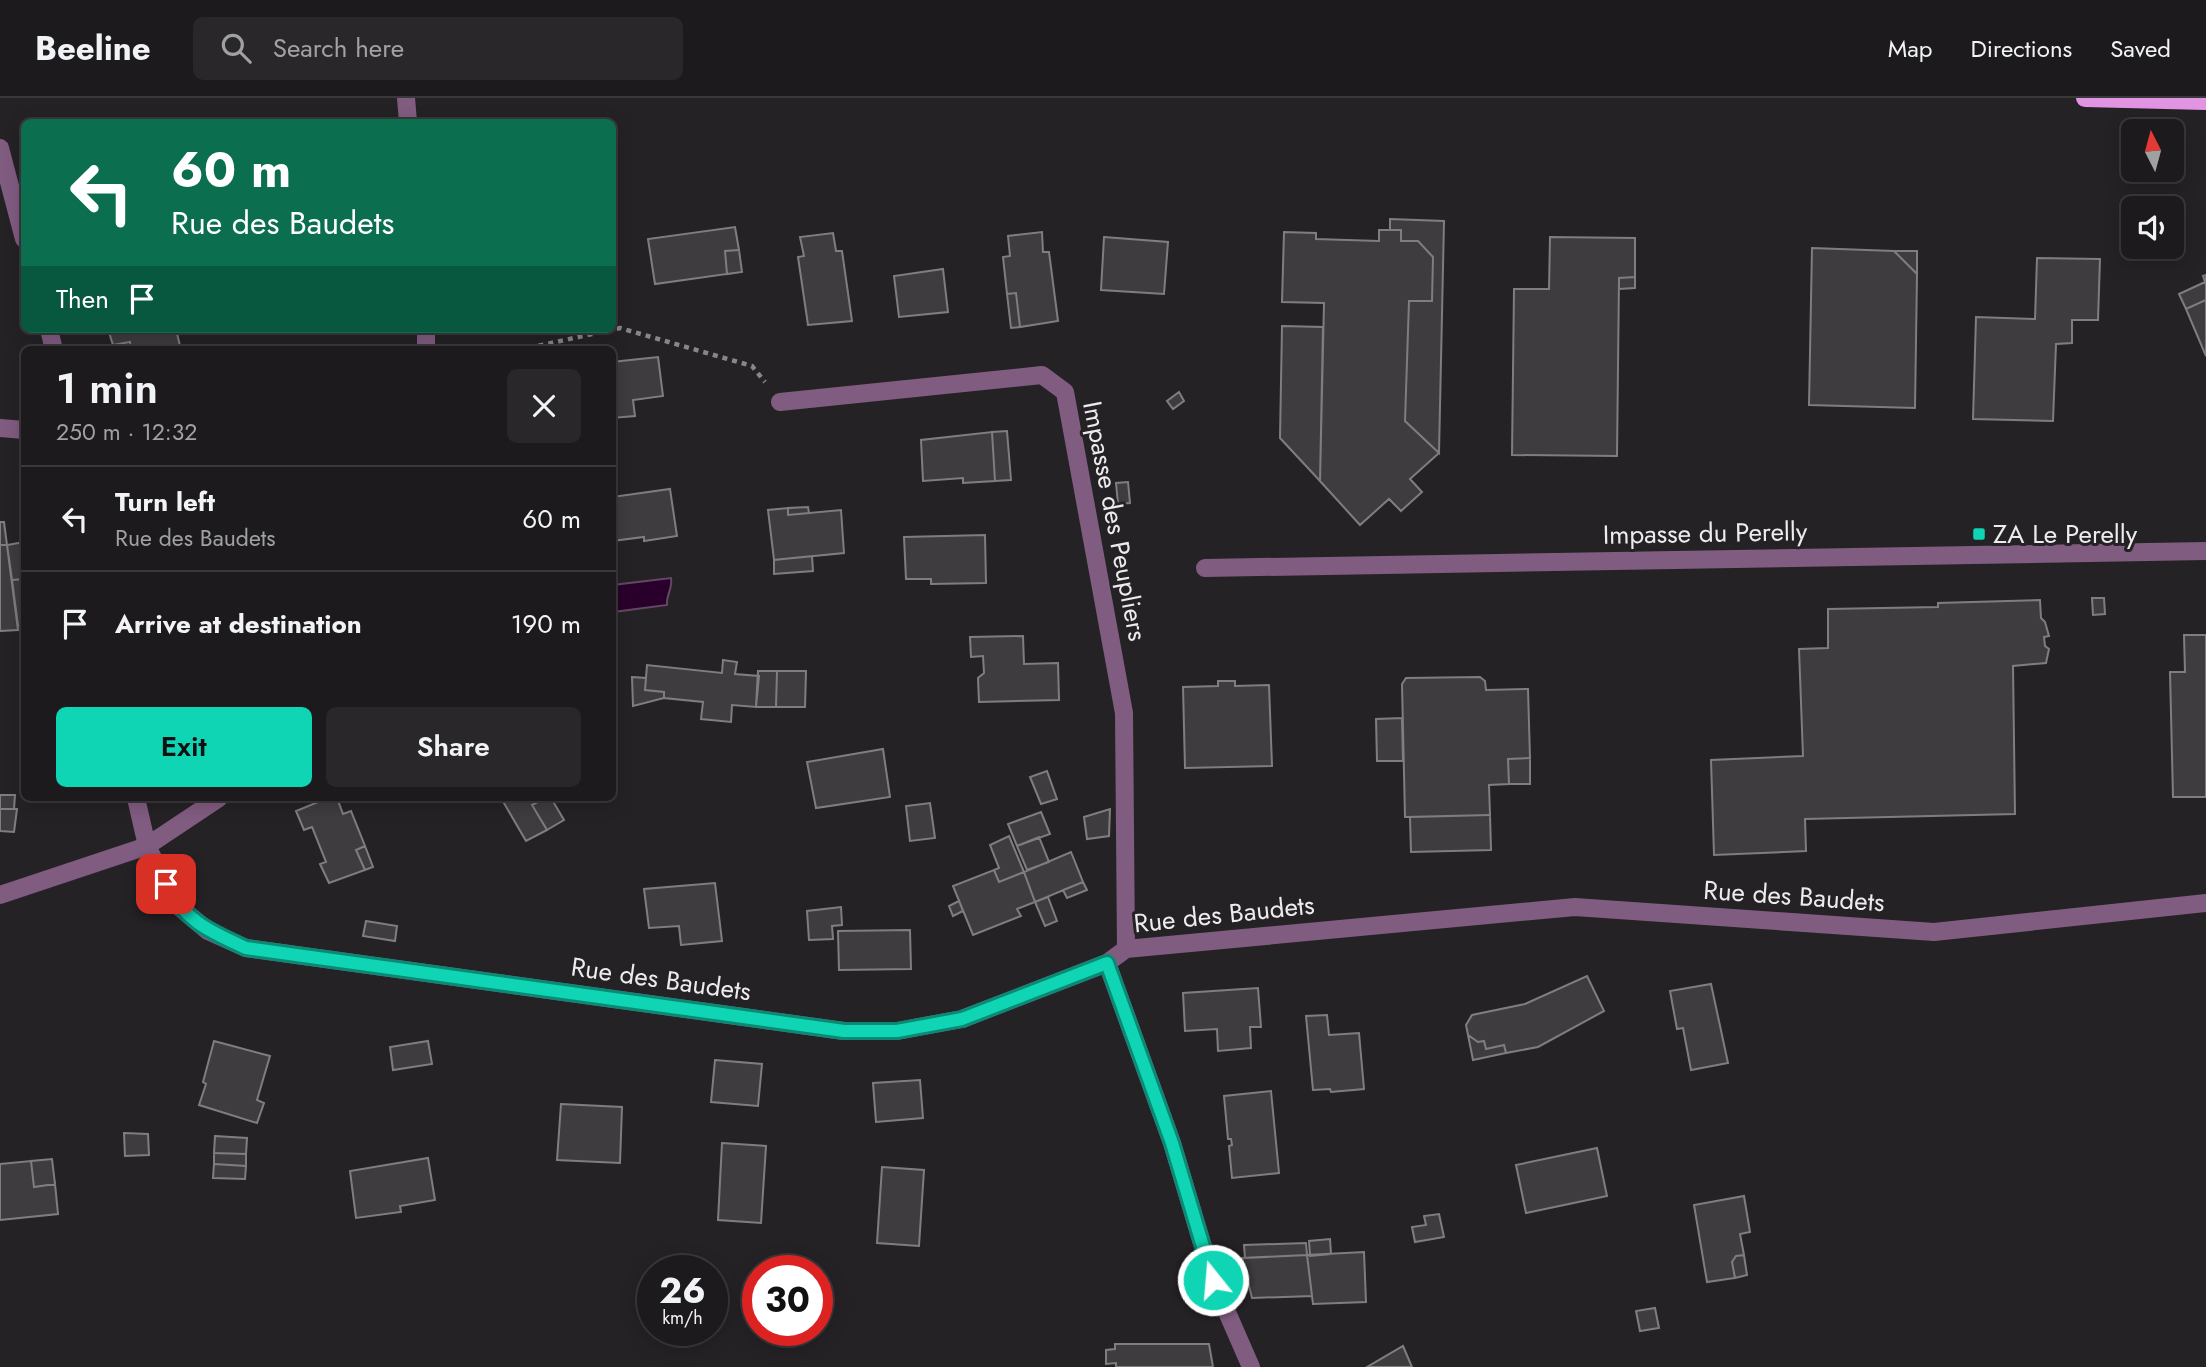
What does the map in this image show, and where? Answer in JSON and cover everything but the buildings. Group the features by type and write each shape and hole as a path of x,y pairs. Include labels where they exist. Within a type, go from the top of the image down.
{"main road":[{"path":"2085,98 2206,100"}],"street":[{"path":"406,98 408,119"},
{"path":"0,148 21,228"},
{"name":"Impasse des Peupliers","path":"780,402 1042,375 1065,392 1124,713 1126,949"},
{"path":"0,428 21,430"},
{"name":"Impasse du Perelly","path":"1205,568 2206,551"},
{"name":"Rue des Baudets","path":"137,801 147,846 176,904 208,931 246,948 824,1028 897,1031 962,1019 1107,963 1126,949 1576,907 1934,932 2206,903"},
{"path":"0,895 147,846 214,801"},
{"path":"1107,963 1172,1143 1213,1280 1251,1367"}],"path":[{"path":"616,329 752,366 780,402"},
{"path":"537,346 597,333"}],"shaded area":[{"path":"671,578 667,605 616,612 616,585"}],"place":[{"name":"ZA Le Perelly","path":"1979,534"}],"route":[{"path":"166,884 176,904 208,931 246,948 844,1031 897,1031 962,1019 1107,963 1172,1143 1213,1280"}]}
